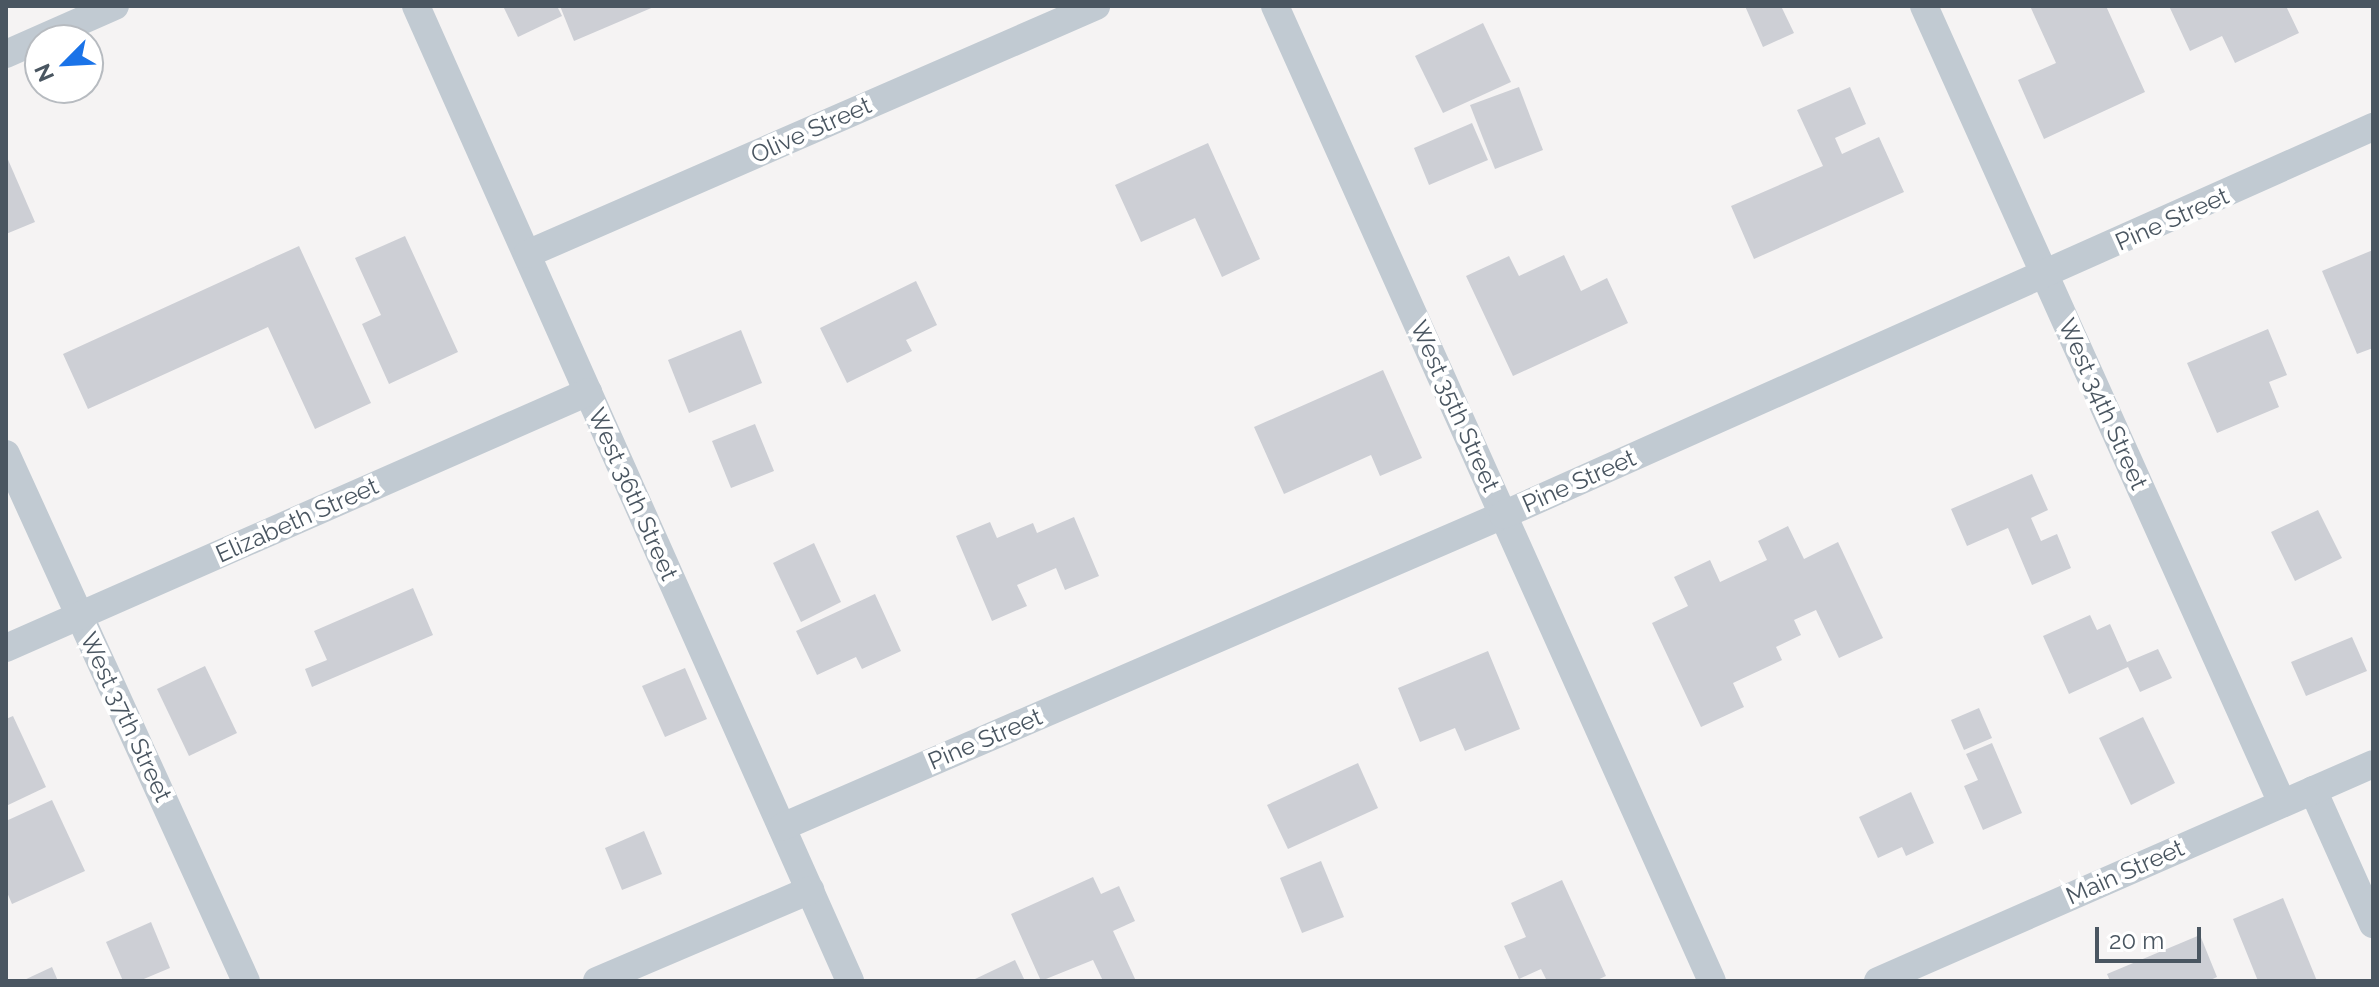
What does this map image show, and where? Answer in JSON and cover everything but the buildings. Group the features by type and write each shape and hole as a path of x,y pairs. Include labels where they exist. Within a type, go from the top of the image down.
{"street":[{"path":"6,54 115,6"},
{"name":"West 36th Street","path":"416,6 850,981"},
{"name":"Olive Street","path":"527,254 1096,6"},
{"name":"West 35th Street","path":"1275,6 1712,981"},
{"name":"West 34th Street","path":"1924,6 2282,803"},
{"name":"Pine Street","path":"782,827 1503,515 2045,276 2373,127"},
{"name":"Elizabeth Street","path":"6,648 588,392"},
{"name":"West 37th Street","path":"6,454 246,981"},
{"name":"Main Street","path":"1878,981 2373,764"},
{"path":"2313,790 2373,924"},
{"path":"597,981 810,890"}]}
